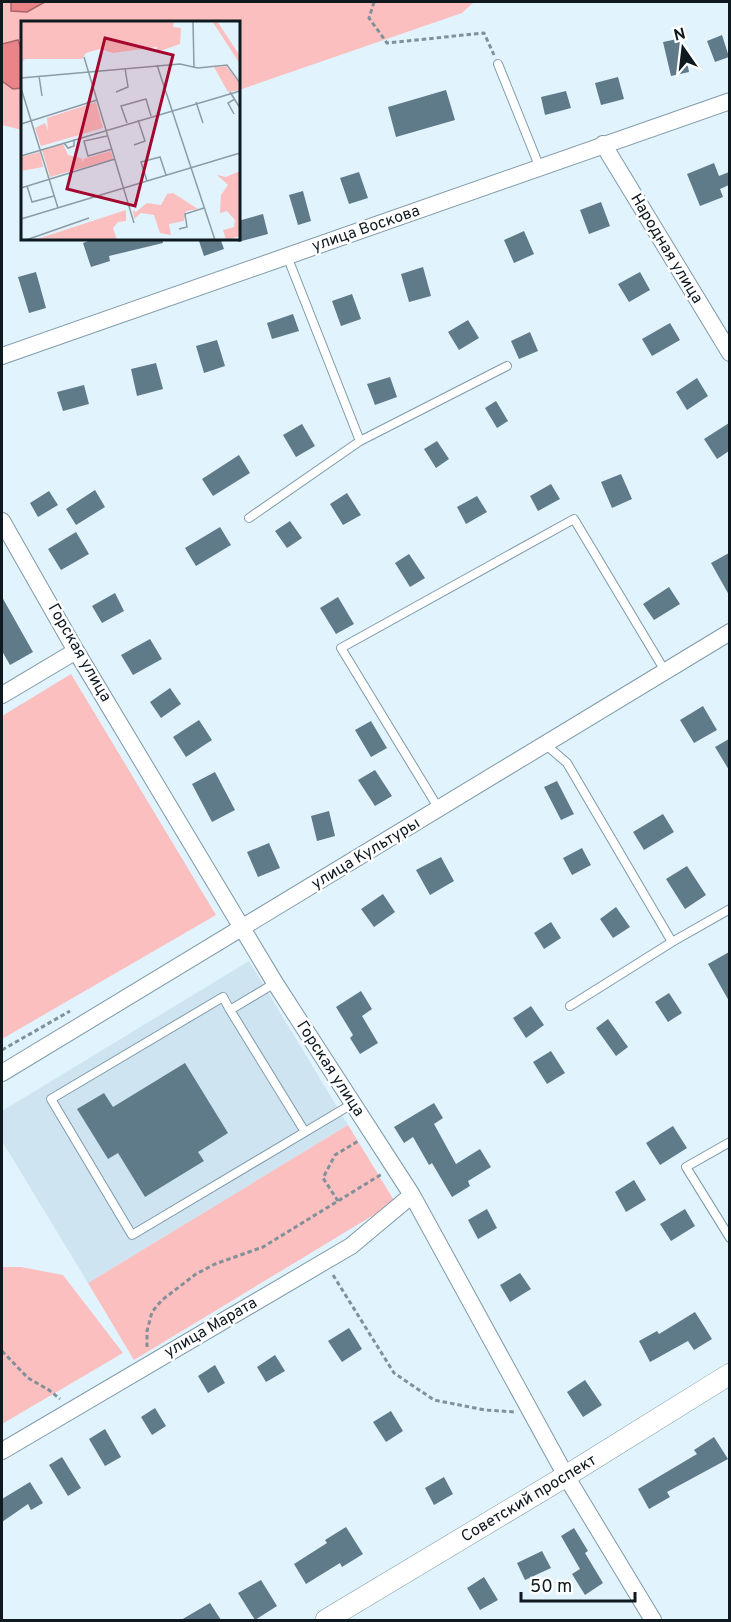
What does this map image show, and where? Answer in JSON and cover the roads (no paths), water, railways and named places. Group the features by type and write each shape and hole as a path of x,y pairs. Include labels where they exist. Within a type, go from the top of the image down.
{"street":[{"name":"улица Воскова","path":"2,356 729,101"},
{"name":"Народная улица","path":"603,144 729,354"},
{"name":"Горская улица","path":"2,521 76,651 275,983 412,1195 566,1476 653,1620"},
{"name":"улица Культуры","path":"2,1073 729,633"},
{"path":"2,695 76,651"},
{"name":"улица Марата","path":"2,1451 351,1246 412,1195"},
{"name":"Советский проспект","path":"326,1620 566,1476 729,1374"}],"lane":[{"path":"498,64 540,168"},
{"path":"287,256 360,441"},
{"path":"249,518 360,441 507,366"},
{"path":"439,810 341,648 574,519 665,671"},
{"path":"545,744 567,763 672,942"},
{"path":"570,1006 729,909"},
{"path":"230,1010 275,983"},
{"path":"305,1132 223,998 51,1100 132,1235 305,1132 352,1104"},
{"path":"729,1142 686,1167 729,1238"}]}
